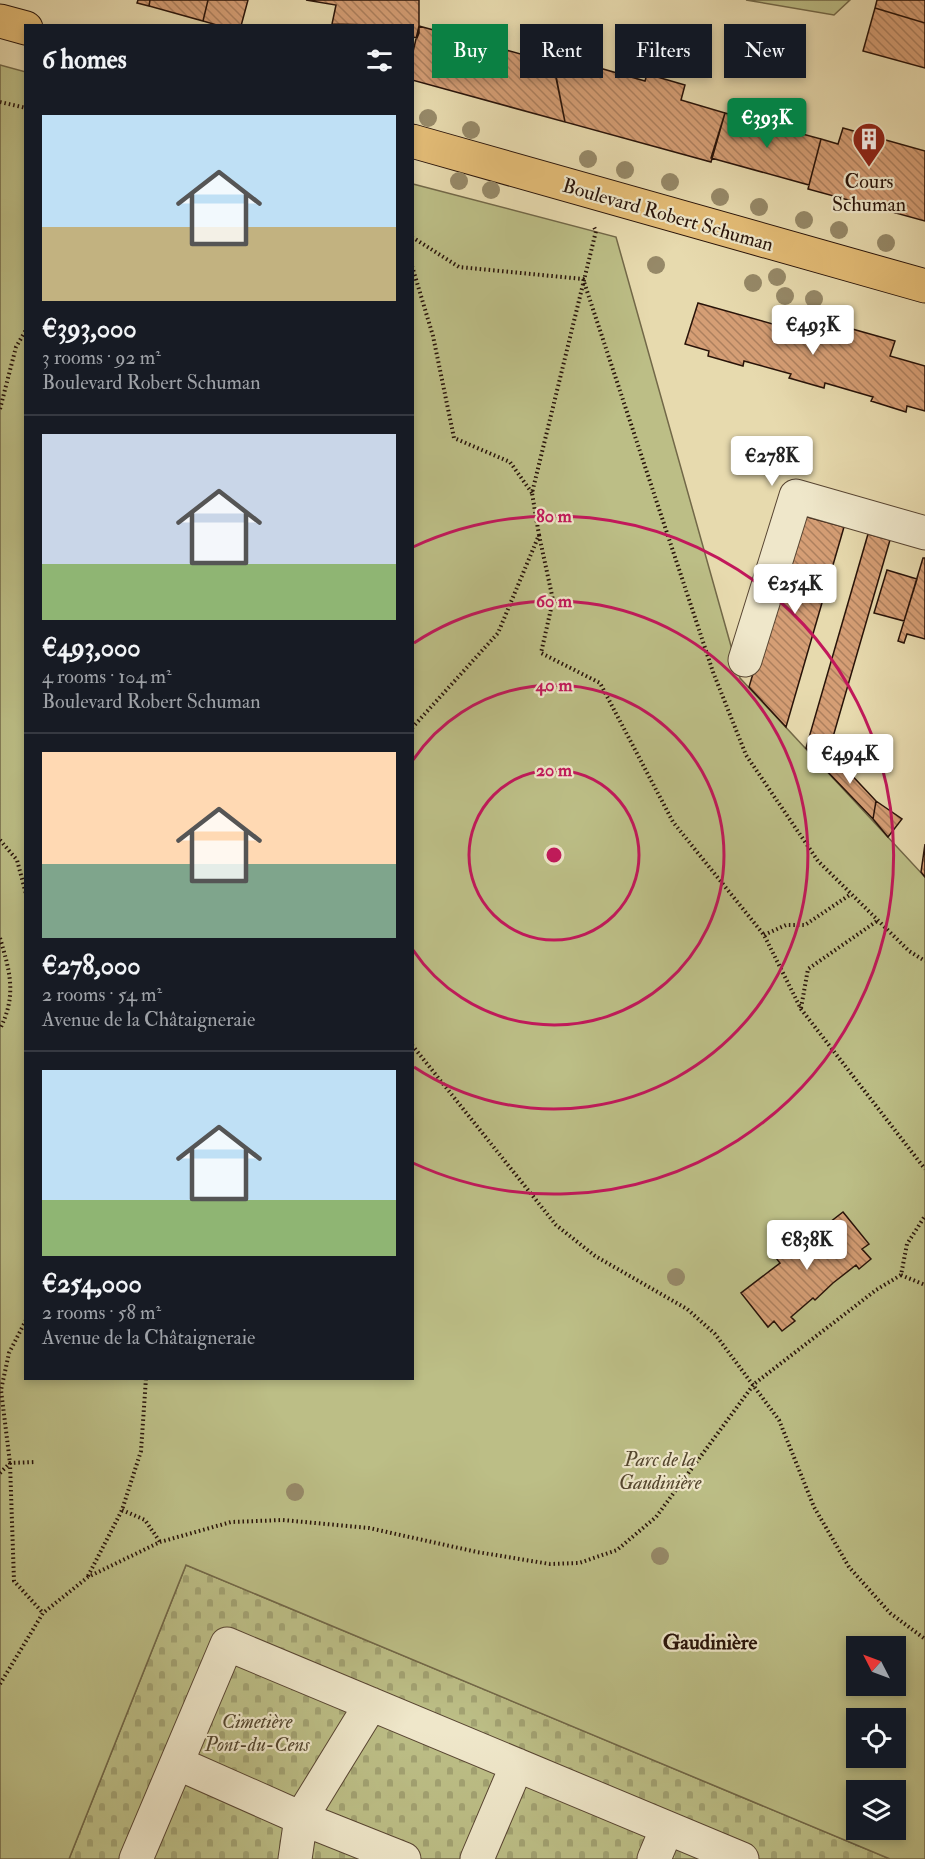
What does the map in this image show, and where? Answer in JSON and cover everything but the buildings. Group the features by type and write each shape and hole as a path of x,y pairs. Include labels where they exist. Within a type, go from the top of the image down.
{"main road":[{"path":"0,21 24,27"},
{"name":"Boulevard Robert Schuman","path":"414,142 925,286"}],"street":[{"path":"745,660 796,496 925,533"},
{"path":"136,1859 227,1644 742,1859"},
{"path":"295,1859 301,1818 371,1704"},
{"path":"177,1763 301,1818 404,1859"},
{"path":"477,1859 517,1765"},
{"path":"654,1859 667,1828"}],"path":[{"path":"0,102 24,108"},
{"path":"593,225 596,231 532,494 553,600 541,652 600,683 673,822 764,936 801,1009 925,1169"},
{"path":"414,238 459,267 583,279"},
{"path":"414,273 433,336 454,438 510,462 532,494"},
{"path":"0,409 16,348 24,334"},
{"path":"414,726 498,633 539,535"},
{"path":"0,840 17,860 24,886"},
{"path":"764,936 786,925 805,925 851,894"},
{"path":"801,1009 808,969 878,921"},
{"path":"0,938 12,980 7,1015 0,1029"},
{"path":"414,1048 556,1226 595,1256 687,1309 715,1334 779,1420 802,1480 838,1550 867,1590 890,1613 925,1640"},
{"path":"0,1684 43,1613 87,1576 159,1542 231,1522 283,1520 369,1528 529,1563 579,1563 617,1550 656,1517 754,1384 876,1290 901,1275 907,1244 925,1216"},
{"path":"901,1275 925,1285"},
{"path":"24,1324 9,1353 1,1390 10,1463 14,1581 43,1613"},
{"path":"87,1576 122,1510 141,1451 146,1380"},
{"path":"0,1473 10,1463 36,1462"},
{"path":"122,1510 146,1520 159,1542"}],"green space":[{"path":"746,0 850,0 834,15"},
{"name":"Parc de la Gaudinière","path":"0,65 24,71 24,1380 414,1380 414,184 616,237 740,678 925,877 925,1859 890,1859 186,1565 69,1859 0,1859"},
{"name":"Cimetière Pont-du-Cens","path":"186,1565 890,1859 69,1859"}],"place":[{"name":"Cours Schuman","path":"869,168"}],"district":[{"name":"Gaudinière","path":"710,1642"}]}
